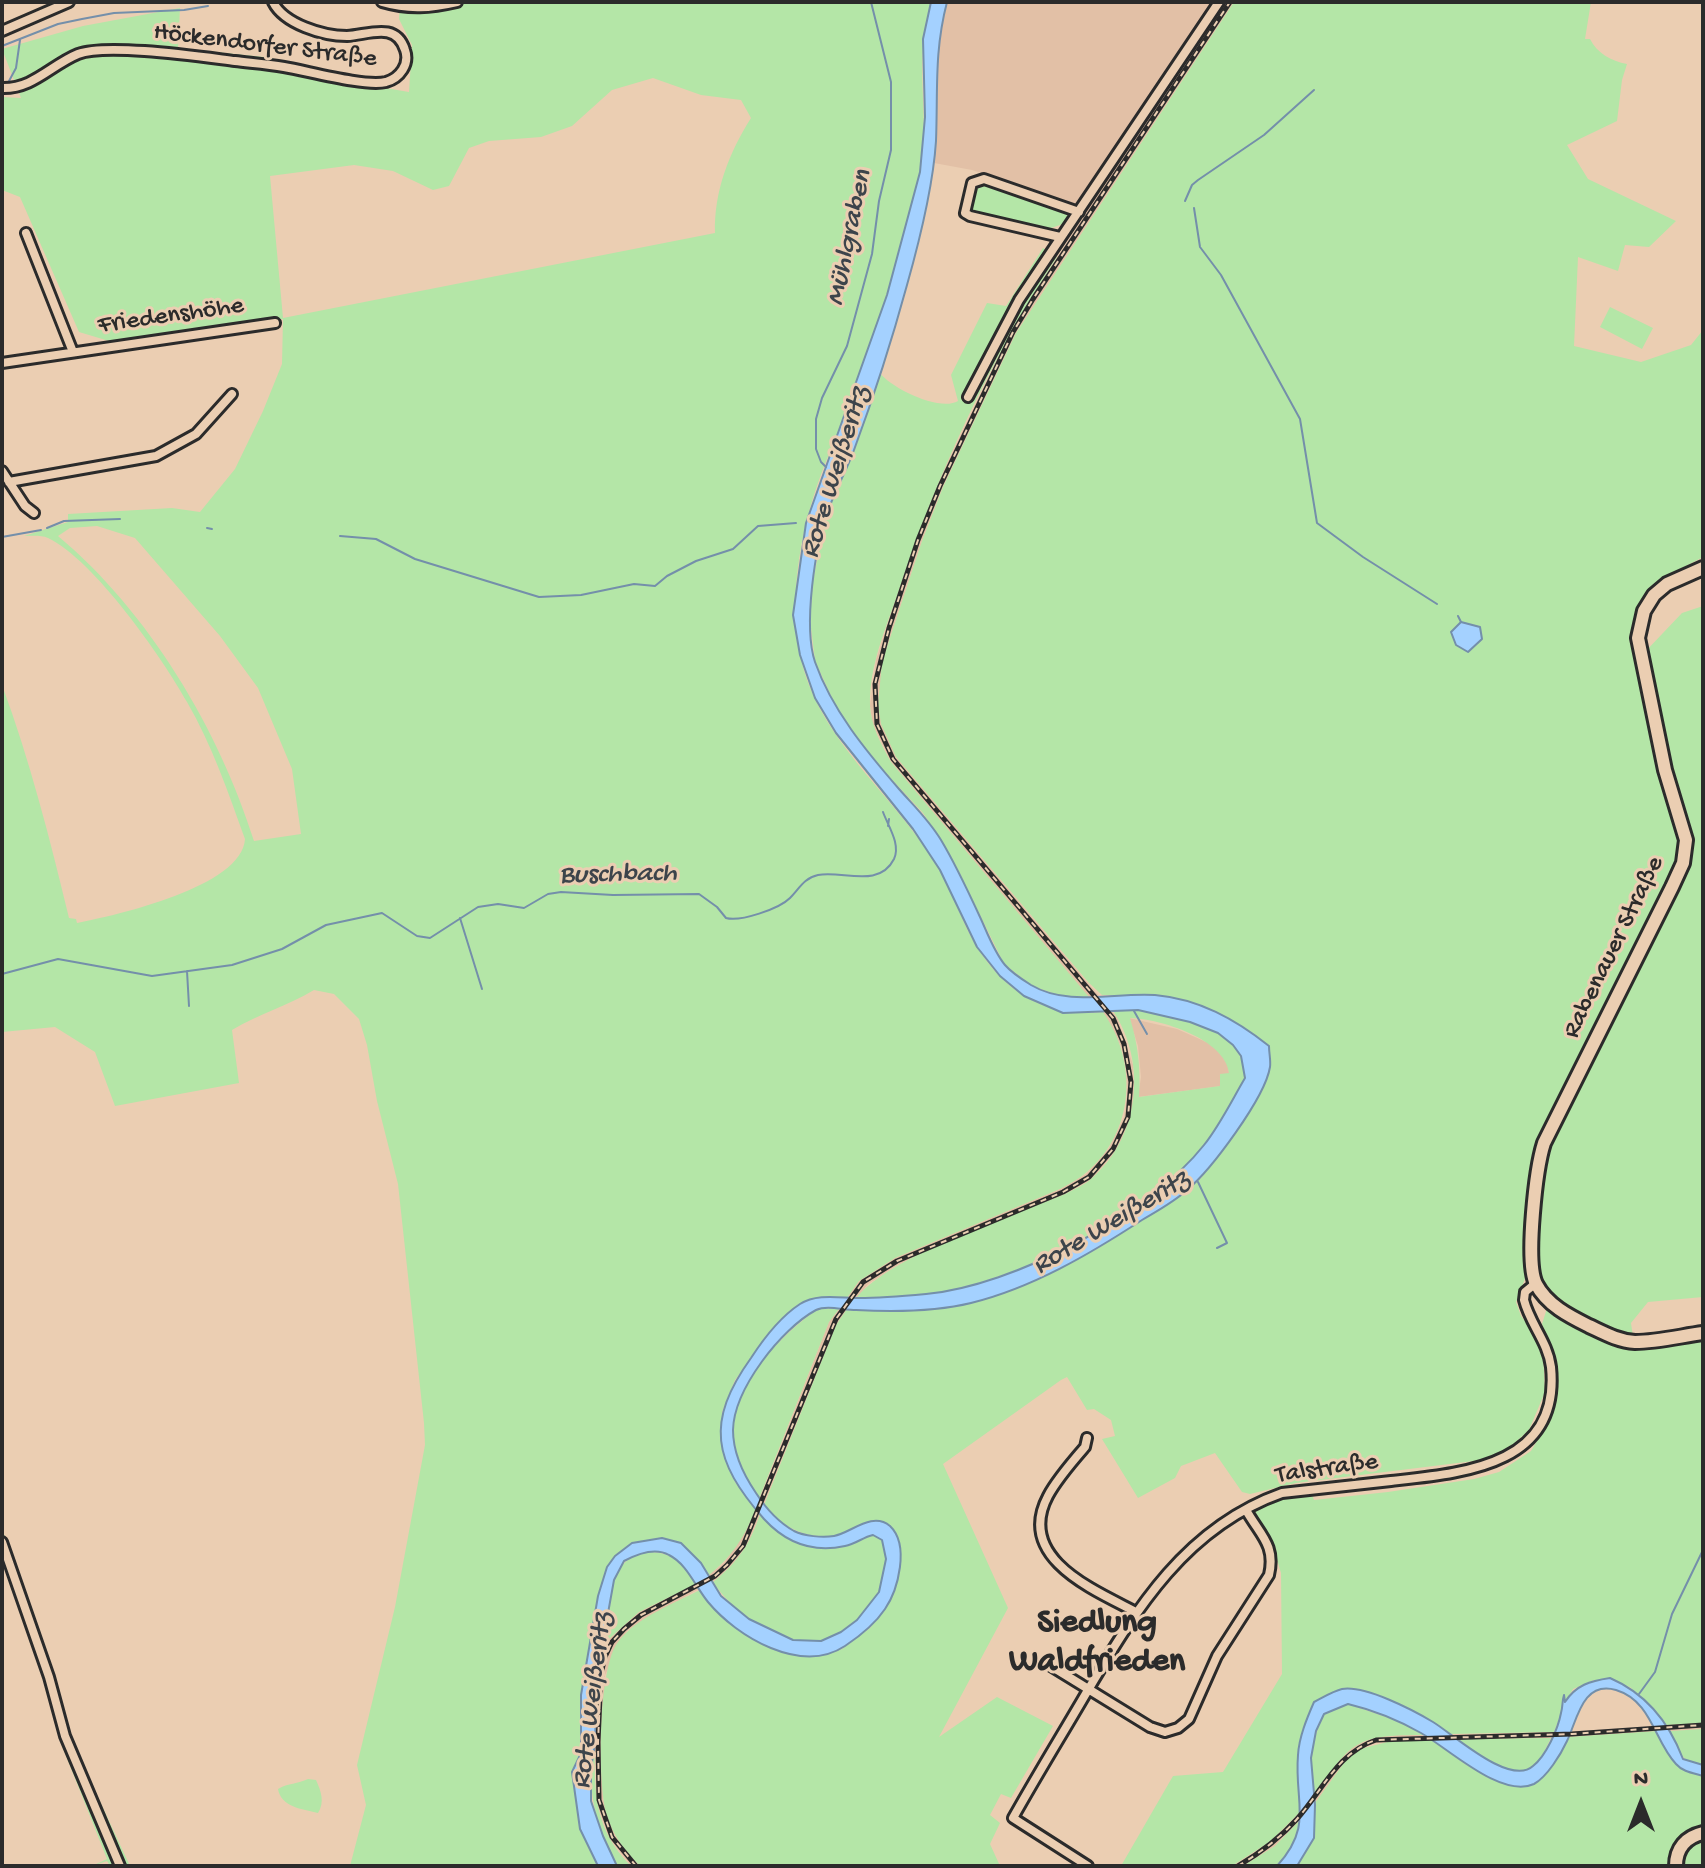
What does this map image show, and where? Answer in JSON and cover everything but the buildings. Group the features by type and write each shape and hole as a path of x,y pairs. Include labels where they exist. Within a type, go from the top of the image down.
{"main road":[{"name":"Rabenauer Straße","path":"1536,1283 1532,1263 1533,1241 1538,1166 1544,1143 1672,887 1686,848 1685,830 1665,770 1639,652 1640,623 1654,595 1667,584 1703,568"},
{"path":"1536,1283 1549,1301 1567,1316 1611,1336 1644,1341 1703,1333"},
{"path":"1676,1866 1676,1855 1686,1841 1703,1833"}],"street":[{"path":"2,31 69,2"},
{"name":"Höckendorfer Straße","path":"2,88 28,84 78,54 94,51 136,51 216,59 368,82 385,82 398,76 405,66 406,52 400,40 388,32 373,30 345,36 321,32 278,12 273,2"},
{"path":"383,2 411,8 431,8 457,2"},
{"path":"968,397 1019,300 1219,2"},
{"path":"1060,237 965,213 972,183 984,179 1079,212"},
{"name":"Friedenshöhe","path":"26,233 73,352"},
{"name":"Friedenshöhe","path":"2,363 275,323"},
{"path":"9,482 156,456 196,434 232,394"},
{"path":"2,471 25,506 34,513"},
{"name":"Talstraße","path":"1088,1866 1013,1818 1136,1612 1171,1568 1208,1535 1262,1500 1282,1493 1459,1473 1493,1463 1513,1452 1533,1434 1547,1413 1551,1392 1551,1366 1547,1349 1524,1300 1525,1292 1536,1283"},
{"path":"1087,1438 1085,1447 1048,1496 1040,1525 1044,1545 1064,1571 1136,1612"},
{"path":"1046,1663 1150,1727 1165,1732 1178,1728 1189,1719 1217,1656 1269,1575 1272,1562 1269,1547 1246,1510"},
{"path":"2,1542 49,1677 65,1736 120,1866"}],"shaded area":[{"path":"947,2 1234,2 1016,333 943,487 882,662 896,757 1117,1017 1133,1065 1131,1118 1117,1150 1091,1180 898,1265 868,1284 836,1325 746,1549 731,1568 717,1579 627,1631 605,1675 603,1799 615,1835 640,1866 631,1866 609,1838 596,1802 597,1674 609,1639 639,1612 698,1583 724,1563 751,1522 829,1322 859,1281 895,1258 1060,1189 1086,1174 1109,1148 1124,1117 1126,1066 1121,1046 1108,1020 891,762 873,725 870,706 876,660 915,539 936,486 1010,332 1088,209 972,170 934,163 937,48"},
{"path":"1129,1018 1177,1029 1213,1045 1228,1063 1229,1074 1221,1086 1138,1097 1141,1077 1138,1046"},
{"path":"1703,1723 1703,1729 1674,1731 1376,1743 1360,1749 1346,1760 1318,1799 1275,1846 1243,1866 1232,1866 1258,1850 1293,1820 1341,1756 1358,1744 1375,1738 1390,1735 1549,1733"}],"green space":[{"path":"400,2 931,2 923,55 924,142 919,176 870,347 817,486 804,533 796,606 800,654 809,685 823,714 923,844 989,964 1016,990 1047,1006 1064,1011 1103,1012 1122,1052 1126,1074 1126,1095 1115,1137 1084,1175 1060,1189 895,1258 859,1281 847,1298 824,1297 778,1323 735,1380 722,1412 735,1482 756,1509 742,1537 709,1575 681,1543 633,1543 598,1596 581,1695 581,1753 572,1773 580,1829 598,1866 350,1866 366,1805 357,1765 395,1607 425,1445 398,1184 359,1019 334,994 314,990 232,1030 239,1083 115,1106 95,1052 55,1027 2,1032 2,685 39,800 69,918 76,919 77,923 120,913 201,885 239,856 245,839 196,718 144,636 106,588 66,550 45,537 24,536 68,522 68,514 172,508 200,512 235,469 263,411 282,364 283,319 109,341 79,332 20,197 2,190 2,97 21,98 2,49 83,26 180,8 178,48 273,58 272,69 409,92 412,45 399,19","holes":["653,78 701,95 741,100 751,118 724,173 717,202 715,233 283,318 270,176 354,165 393,171 433,190 449,186 469,148 489,141 541,137 572,126 612,90","97,526 135,538 220,636 258,688 292,769 301,834 254,841 221,757 177,675 122,600 58,536 70,528"]},
{"path":"1234,2 1591,2 1585,39 1590,39 1605,56 1627,64 1617,121 1567,145 1588,179 1676,221 1649,247 1625,245 1618,271 1578,257 1574,346 1641,362 1691,345 1703,330 1703,557 1658,581 1648,590 1637,619 1681,828 1681,857 1551,1118 1528,1271 1516,1302 1543,1352 1545,1392 1529,1430 1505,1452 1490,1459 1296,1483 1250,1494 1242,1492 1215,1453 1181,1466 1175,1478 1138,1498 1102,1439 1115,1436 1111,1420 1094,1409 1087,1410 1067,1377 1061,1380 943,1464 1008,1608 939,1737 997,1697 1053,1726 1011,1798 1001,1794 990,1815 1000,1823 990,1844 1000,1866 640,1866 616,1836 604,1800 601,1753 603,1700 611,1655 618,1642 645,1618 700,1590 708,1602 810,1657 842,1649 871,1627 900,1552 873,1520 837,1535 812,1535 785,1525 764,1505 836,1325 847,1309 925,1310 971,1303 1026,1285 1097,1249 1185,1193 1201,1178 1257,1096 1270,1068 1269,1046 1210,1010 1150,997 1102,995 1089,983 896,757 881,724 878,705 882,662 922,541 943,487 1016,333"},
{"path":"980,184 1066,211 1068,216 1063,224 1048,229 974,213 970,207 975,189"},
{"path":"1043,248 1057,257 987,378 930,505 879,648 872,676 870,705 874,728 891,762 1089,997 1064,997 1032,986 1004,964 939,837 923,813 869,755 836,707 815,661 810,620 813,580 827,512 854,452 880,373 916,397 950,404 958,401 951,375 987,303 1006,306"},
{"path":"1610,307 1653,328 1642,349 1600,327"},
{"path":"1703,606 1703,1297 1648,1302 1631,1323 1633,1337 1560,1307 1541,1284 1535,1257 1542,1164 1545,1151 1686,864 1675,788 1644,653 1682,613"},
{"path":"1138,1010 1194,1022 1220,1034 1239,1054 1245,1078 1204,1146 1152,1196 1121,1218 1052,1255 1017,1270 948,1291 914,1296 856,1298 896,1266 953,1238 1065,1194 1089,1180 1108,1161 1129,1121 1134,1076 1124,1031 1113,1011","holes":["1130,1018 1190,1033 1216,1050 1225,1061 1229,1073 1220,1074 1220,1086 1139,1097 1138,1057"]},
{"path":"1548,1305 1643,1350 1703,1341 1703,1723 1667,1725 1630,1687 1594,1680 1573,1689 1565,1703 1564,1695 1562,1712 1554,1732 1450,1734 1431,1721 1367,1692 1314,1702 1301,1811 1271,1841 1232,1866 1121,1866 1173,1776 1223,1772 1282,1674 1281,1573 1271,1539 1257,1521 1255,1511 1258,1506 1289,1497 1312,1495 1314,1500 1474,1479 1499,1472 1531,1451 1548,1423 1558,1386 1542,1324"},
{"path":"819,1308 839,1309 829,1322 759,1499 738,1458 733,1430 735,1412 741,1395 762,1361 790,1331"},
{"path":"760,1514 790,1539 812,1547 837,1548 873,1535 882,1540 886,1555 881,1587 863,1615 850,1627 822,1641 792,1640 760,1626 721,1593 713,1582 742,1552"},
{"path":"2,1528 41,1645 55,1675 68,1733 130,1866 110,1866 107,1861 92,1866 107,1859 59,1738 44,1678 2,1556"},
{"path":"647,1552 670,1556 696,1584 639,1612 609,1639 602,1657 614,1580 626,1562"},
{"path":"1348,1704 1395,1720 1425,1735 1383,1737 1358,1745 1338,1763 1314,1796 1312,1754 1316,1734 1324,1714"},
{"path":"1703,1729 1703,1765 1684,1758 1670,1731"},
{"path":"1657,1731 1679,1765 1703,1776 1703,1866 1297,1866 1305,1854 1315,1822 1315,1803 1346,1760 1360,1749 1391,1741 1432,1740 1465,1764 1493,1778 1545,1774 1568,1737"},
{"path":"1551,1738 1535,1765 1517,1771 1495,1764 1457,1739"},
{"path":"595,1744 596,1794 603,1824 631,1866 617,1866 598,1821 592,1793"},
{"path":"308,1779 316,1780 321,1792 318,1813 283,1800 278,1789"},
{"path":"1300,1820 1293,1845 1277,1866 1243,1866 1275,1846"}],"water":[{"name":"Rote Weißeritz","path":"931,2 947,2 938,55 936,141 929,195 912,268 882,368 854,450 823,526 810,608 815,662 831,697 862,745 941,840 994,948 1010,970 1045,992 1060,995 1155,995 1201,1006 1230,1019 1269,1046 1270,1067 1248,1114 1197,1180 1171,1202 1081,1257 994,1297 957,1306 899,1311 816,1310 788,1331 775,1346 750,1379 735,1414 733,1439 743,1471 768,1509 798,1533 834,1536 876,1521 890,1526 896,1534 901,1556 894,1591 872,1625 845,1646 828,1654 790,1654 771,1648 735,1628 708,1602 686,1570 669,1555 652,1552 624,1561 614,1580 597,1674 595,1744 591,1768 591,1801 617,1866 598,1866 580,1829 572,1772 581,1753 581,1695 598,1596 607,1567 615,1556 632,1543 662,1538 681,1543 701,1563 721,1596 749,1619 793,1640 821,1641 841,1632 857,1620 879,1592 886,1559 882,1540 873,1535 849,1545 822,1548 791,1540 764,1519 734,1478 725,1459 721,1422 726,1402 736,1381 767,1336 793,1309 814,1298 892,1297 961,1288 1038,1262 1077,1243 1150,1197 1180,1171 1210,1137 1245,1078 1241,1056 1218,1033 1190,1022 1138,1010 1063,1013 1024,996 1000,976 977,947 940,870 913,829 836,733 815,698 800,655 793,615 806,523 887,295 920,172 925,117 923,39"},
{"path":"1461,622 1480,627 1482,639 1468,652 1456,645 1451,632"},
{"path":"1610,1678 1646,1701 1664,1721 1683,1759 1703,1765 1703,1776 1685,1771 1676,1764 1645,1712 1628,1695 1616,1690 1605,1688 1588,1696 1553,1765 1539,1781 1521,1787 1475,1770 1403,1724 1348,1704 1324,1714 1316,1731 1311,1758 1314,1838 1297,1866 1277,1866 1288,1851 1299,1826 1299,1748 1314,1702 1342,1689 1376,1695 1433,1722 1497,1764 1510,1770 1523,1771 1538,1762 1551,1742 1564,1695 1565,1702 1584,1685"}],"waterway":[{"name":"Mühlgraben","path":"826,467 816,449 816,419 822,398 847,346 872,254 879,201 891,150 891,82 871,2"},
{"path":"2,46 58,24 82,19 114,13 208,6"},
{"path":"9,81 16,68 20,40"},
{"path":"1185,201 1192,185 1264,135 1314,90"},
{"path":"1194,208 1200,247 1221,275 1300,419 1317,523 1363,557 1437,604"},
{"path":"47,528 64,521 120,519"},
{"name":"Rote Weißeritz","path":"340,536 376,539 415,559 539,597 581,595 634,584 655,586 696,561 733,549 758,526 796,523"},
{"path":"207,528 212,529"},
{"path":"2,537 41,530"},
{"path":"1458,616 1461,622"},
{"name":"Buschbach","path":"2,974 58,959 152,976 232,965 282,949 326,925 382,913 417,936 430,938 478,907 498,904 524,908 548,894 561,892 699,894 726,918 740,918 785,902 813,876 870,876 887,868 894,859 896,847 883,812"},
{"name":"Buschbach","path":"888,826 889,819"},
{"path":"460,918 482,989"},
{"path":"187,971 189,1006"},
{"path":"1134,1011 1147,1034"},
{"name":"Rote Weißeritz","path":"1198,1182 1227,1243 1217,1248"},
{"path":"1639,1694 1655,1672 1672,1614 1703,1550"}],"railway":[{"path":"636,1866 612,1837 599,1800 601,1674 612,1642 641,1615 715,1576 743,1546 836,1319 863,1282 897,1261 1063,1192 1089,1177 1113,1149 1128,1117 1131,1082 1124,1044 1113,1018 893,759 877,724 875,684 889,628 918,540 940,486 1013,332 1230,2"},
{"path":"1238,1866 1290,1826 1341,1763 1362,1746 1376,1740 1572,1734 1703,1725"}],"district":[{"name":"Siedlung Waldfrieden","path":"1097,1644"}]}
